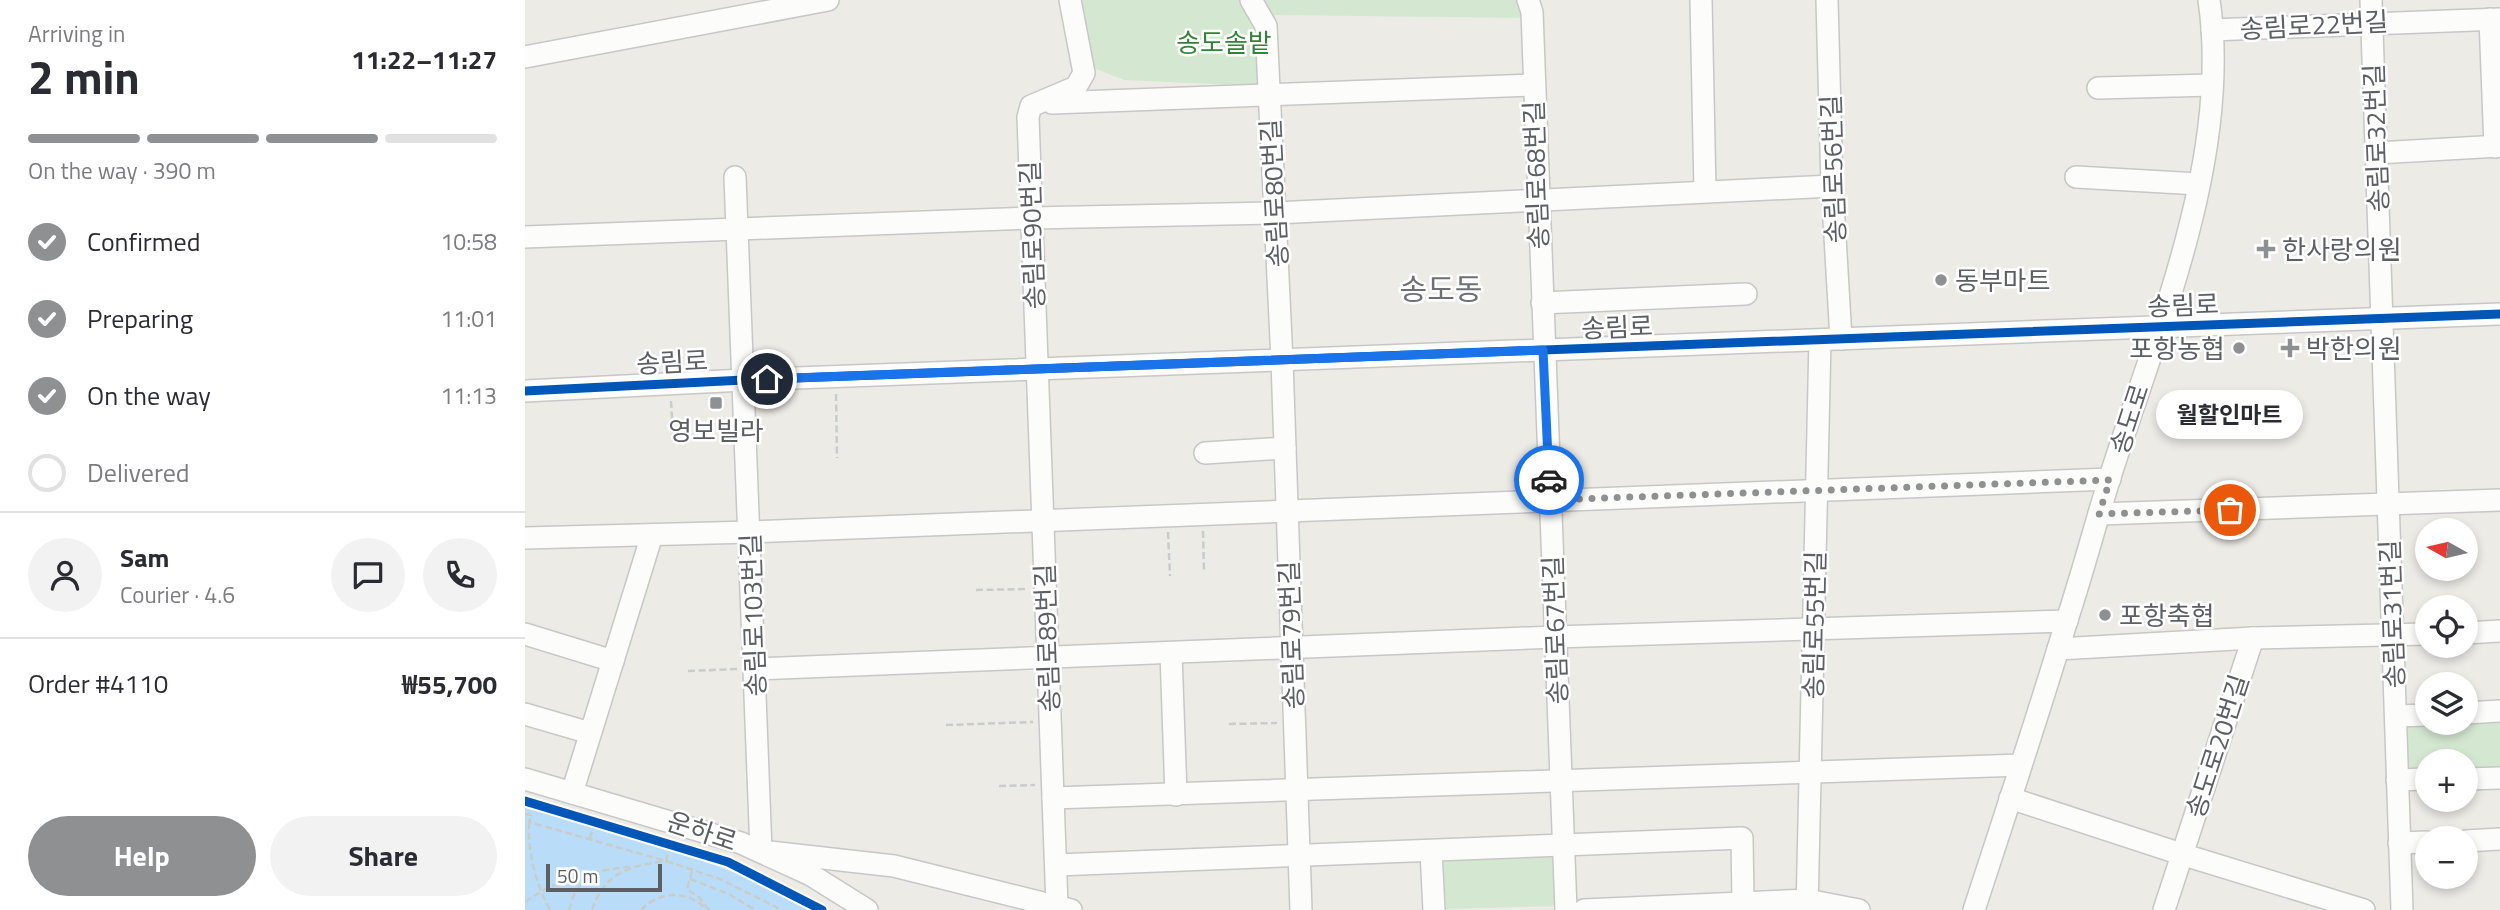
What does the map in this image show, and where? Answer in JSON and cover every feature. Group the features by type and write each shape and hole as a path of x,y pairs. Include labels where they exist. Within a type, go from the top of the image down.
{"street":[{"path":"525,57 828,0"},
{"path":"1036,103 1076,87 1084,73 1070,0"},
{"name":"송림로80번길","path":"1251,0 1266,26 1282,360"},
{"name":"송림로68번길","path":"1528,0 1532,12 1543,350"},
{"path":"1701,0 1705,191"},
{"name":"송림로56번길","path":"1827,0 1832,186 1830,340"},
{"name":"송도로","path":"1974,910 2183,255 2199,184 2211,85 2212,30 2209,0"},
{"name":"송림로32번길","path":"2371,0 2381,318"},
{"path":"2377,153 2497,147 2495,19"},
{"name":"송림로22번길","path":"2212,30 2495,19"},
{"path":"1036,103 1533,85"},
{"path":"2098,88 2211,85"},
{"name":"송림로90번길","path":"1036,103 1031,106 1028,117 1037,370"},
{"name":"송림로103번길","path":"735,177 761,851"},
{"path":"2076,177 2199,184"},
{"path":"525,237 1032,218 1275,213 1832,186"},
{"path":"1542,303 1746,294"},
{"name":"송림로","path":"525,391 744,380 2500,314"},
{"name":"송림로31번길","path":"2381,318 2402,910"},
{"name":"송림로55번길","path":"1807,905 1816,490 1830,340"},
{"name":"송림로67번길","path":"1543,350 1566,910"},
{"name":"송림로79번길","path":"1282,360 1301,910"},
{"name":"송림로89번길","path":"1037,370 1056,865 1064,908"},
{"path":"1205,453 1285,449"},
{"path":"525,538 750,532 2110,480"},
{"path":"2099,514 2500,500"},
{"path":"572,793 652,535"},
{"path":"755,668 1554,637 2067,621"},
{"path":"2478,632 2500,631"},
{"path":"525,634 613,661"},
{"name":"송도로20번길","path":"2058,649 2253,638 2415,634"},
{"name":"송도로20번길","path":"2164,910 2253,638"},
{"path":"1171,653 1176,794"},
{"path":"2478,712 2500,711"},
{"path":"525,714 590,733"},
{"path":"2396,716 2415,715"},
{"path":"1053,791 1176,794 1298,791 2021,765"},
{"path":"2478,779 2500,778"},
{"name":"운하로","path":"525,779 709,832 761,851 811,875 867,910"},
{"path":"2397,780 2415,779"},
{"name":"송도로20번길","path":"2010,798 2364,910"},
{"path":"1056,865 1742,838 1743,902"},
{"path":"2478,840 2500,839"},
{"path":"2399,843 2415,842"},
{"path":"761,851 894,866 1064,908"},
{"path":"1431,851 1434,910"},
{"path":"1584,910 1743,902 1859,910"}],"path":[{"path":"835,377 837,458"},
{"path":"670,384 673,435"},
{"path":"1202,513 1204,572"},
{"path":"1168,515 1170,576"},
{"path":"976,590 1045,589"},
{"path":"688,671 755,668"},
{"path":"946,725 1050,722"},
{"path":"1229,724 1294,723"},
{"path":"999,786 1053,791"},
{"path":"525,814 532,815 529,822 530,857 549,910"},
{"path":"583,818 607,825"},
{"path":"589,839 594,821"},
{"path":"529,822 720,879 782,910"},
{"path":"658,840 682,847"},
{"path":"666,861 671,843"},
{"path":"525,902 540,891 588,872 666,861"},
{"path":"592,910 595,900 612,878 634,866"},
{"path":"693,870 687,889 699,897 708,910"},
{"path":"569,910 573,897 588,872"},
{"path":"690,878 729,894 751,909"},
{"path":"641,910 654,899 681,895 694,899 708,910"}],"green space":[{"name":"송도솔밭","path":"1080,0 1531,0 1527,18 1275,15 1259,86 1124,80 1086,65"},
{"path":"2500,716 2500,771 2478,772 2478,749 2415,749 2415,774 2403,775 2401,720 2415,721 2415,735 2478,735 2478,721"},
{"path":"1557,852 1558,906 1446,909 1443,856"}],"water":[{"path":"525,808 709,863 780,892 815,910 525,910"}],"cycle path":[{"path":"525,391 744,380 2500,314"},
{"path":"525,801 728,862 822,910"}],"way so far":[{"path":"1549,480 1549,500 2110,480 2099,514 2230,510"}],"place":[{"name":"한사랑의원","path":"2266,249"},
{"name":"동부마트","path":"1941,280"},
{"name":"포항농협","path":"2239,348"},
{"name":"박한의원","path":"2290,348"},
{"name":"영보빌라","path":"716,403"},
{"name":"월할인마트","path":"2230,510"},
{"name":"포항축협","path":"2105,615"}],"district":[{"name":"송도동","path":"1441,289"}],"route":[{"path":"767,379 1543,350 1549,480"}]}
